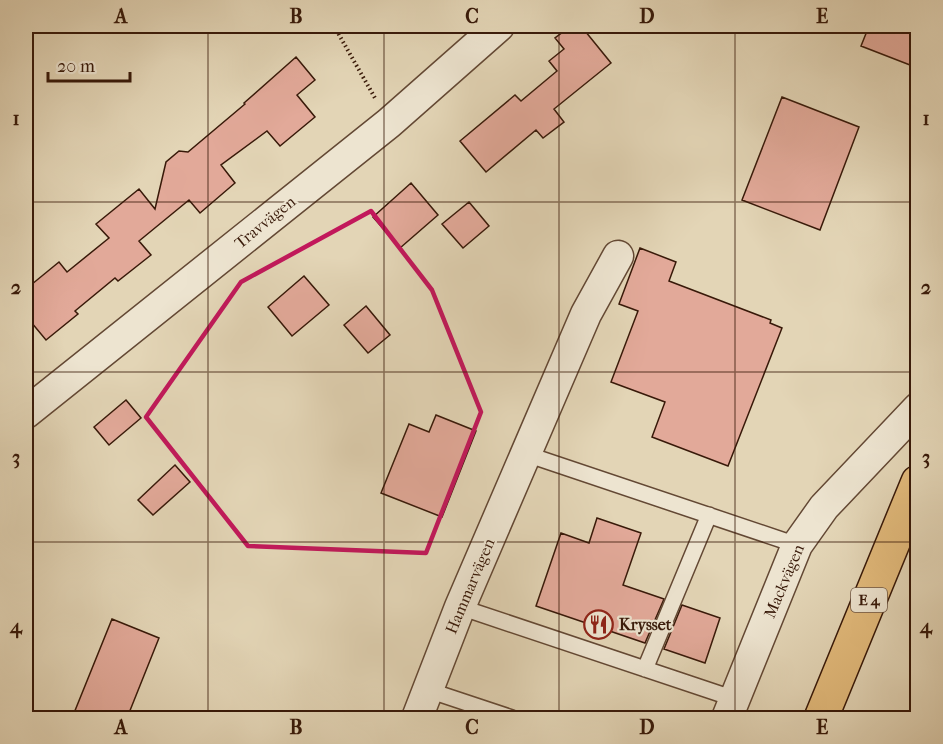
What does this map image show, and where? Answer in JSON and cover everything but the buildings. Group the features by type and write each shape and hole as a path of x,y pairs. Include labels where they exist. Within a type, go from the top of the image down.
{"highway":[{"name":"E 4","path":"821,718 918,482"}],"street":[{"name":"Travvägen","path":"26,413 390,123 499,26"},
{"name":"Hammarvägen","path":"417,718 460,608 586,314 618,256"},
{"name":"Mackvägen","path":"731,709 796,545 824,507 918,408"}],"lane":[{"path":"526,454 796,545"},
{"path":"645,669 709,515"},
{"path":"460,608 645,669 731,709"},
{"path":"428,690 512,718"}],"path":[{"path":"334,26 390,123"},
{"path":"907,718 918,699"}],"highlighted area":[{"path":"371,211 432,290 481,412 426,553 248,546 146,417 241,282"}],"place":[{"name":"Krysset","path":"598,624"}]}
